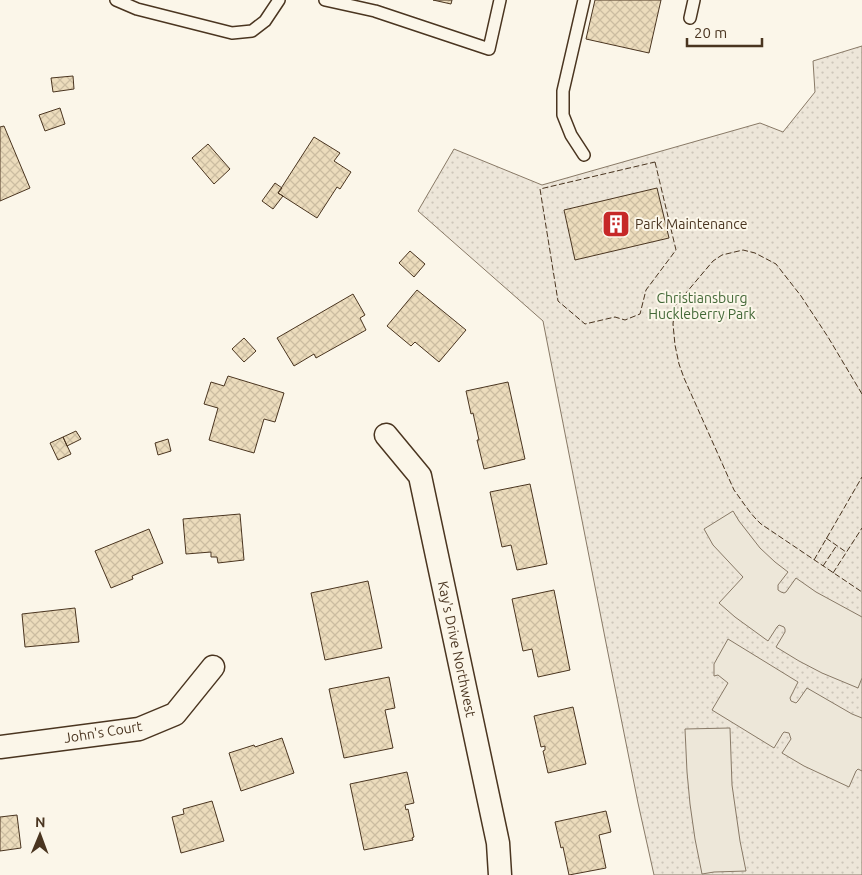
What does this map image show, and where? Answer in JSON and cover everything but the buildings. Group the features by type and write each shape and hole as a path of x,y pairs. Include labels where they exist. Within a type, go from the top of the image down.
{"street":[{"name":"Kay's Drive Northwest","path":"386,435 420,476 498,843 500,875"},
{"name":"John's Court","path":"0,747 139,729 175,714 213,667"}],"lane":[{"path":"116,0 137,9 232,33 252,31 265,21 279,0"},
{"path":"325,0 375,11 489,49 500,0"},
{"path":"584,0 563,91 563,115 584,156"},
{"path":"690,18 694,0"}],"green space":[{"name":"Christiansburg Huckleberry Park","path":"862,46 862,875 654,875 638,803 543,321 418,211 454,149 542,185 760,123 783,132 815,92 813,61"}],"shaded area":[{"path":"733,511 760,548 788,572 778,585 778,590 786,592 796,578 816,592 862,617 862,678 858,688 822,673 776,647 785,632 784,627 779,625 768,641 719,603 743,577 713,545 704,529"},
{"path":"728,639 798,682 790,698 791,701 796,703 807,688 862,718 862,771 858,769 856,771 849,787 804,766 782,753 791,739 789,733 783,733 774,748 712,710 728,683 718,675 714,676 714,664"},
{"path":"730,728 732,785 746,871 702,874 690,804 685,729"}],"fence":[{"path":"655,162 676,250 646,290 640,314 625,320 615,317 585,324 558,301 540,189 655,162"},
{"path":"862,394 801,296 776,264 755,253 743,250 722,255 713,261 675,306 673,324 679,364 734,490 761,524 862,592"},
{"path":"814,560 862,477"},
{"path":"833,573 862,528"},
{"path":"826,538 846,552"},
{"path":"823,566 837,545"}],"place":[{"name":"Park Maintenance","path":"616,224"}]}
